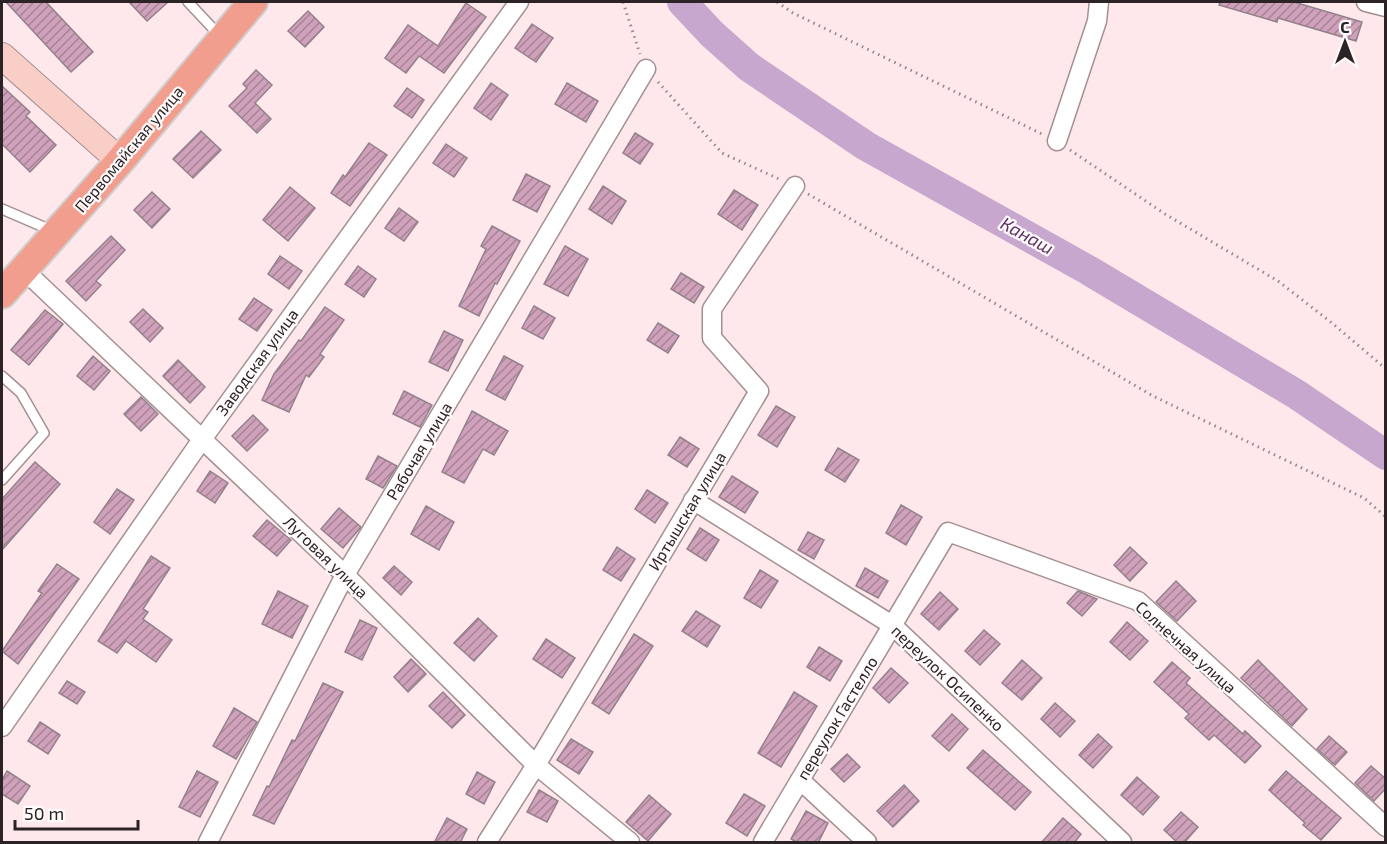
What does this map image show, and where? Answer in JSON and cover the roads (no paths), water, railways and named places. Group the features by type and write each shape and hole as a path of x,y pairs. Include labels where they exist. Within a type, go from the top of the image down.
{"main road":[{"name":"Первомайская улица","path":"2,294 120,161 253,2"},
{"path":"2,56 120,161"}],"street":[{"name":"Заводская улица","path":"2,727 203,438 519,2"},
{"path":"1057,141 1097,21 1099,2"},
{"name":"Рабочая улица","path":"208,843 345,575 646,69"},
{"name":"Иртышская улица","path":"488,843 759,391 712,338 712,309 795,186"},
{"name":"Луговая улица","path":"24,270 345,575 536,765 630,843"},
{"name":"переулок Осипенко","path":"693,500 892,626 1122,843"},
{"name":"переулок Гастелло","path":"763,843 948,532"},
{"name":"Солнечная улица","path":"948,532 1138,601 1386,827"},
{"path":"800,780 867,843"}],"lane":[{"path":"188,2 222,38"},
{"path":"2,209 58,233"},
{"path":"2,376 21,393 44,433 2,480"}],"waterway":[{"name":"Канаш","path":"682,2 712,34 749,67 866,146 1088,270 1296,394 1386,455"}]}
